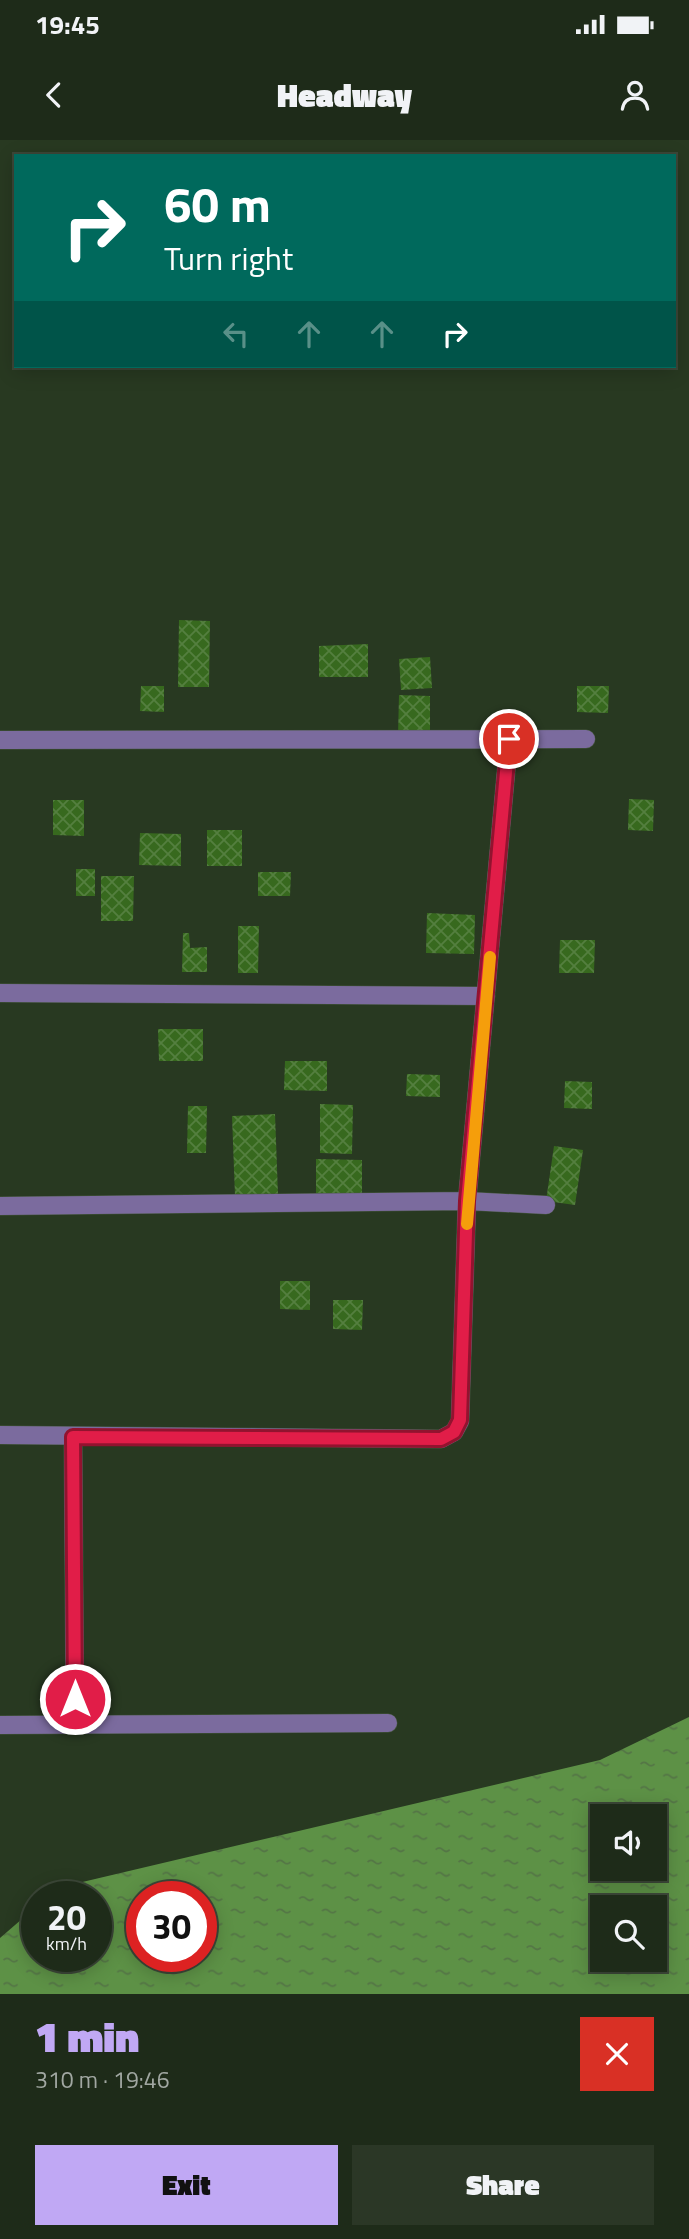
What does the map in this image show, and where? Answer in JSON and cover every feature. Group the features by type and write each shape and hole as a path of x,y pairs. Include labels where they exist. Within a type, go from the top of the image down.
{"street":[{"path":"0,1435 441,1439 454,1432 460,1420 467,1201 509,739"},
{"path":"0,740 586,739"},
{"path":"0,993 486,996"},
{"path":"0,1206 467,1201 546,1205"},
{"path":"73,1437 75,1725"},
{"path":"0,1725 388,1723"}],"water":[{"path":"689,1717 689,1994 0,1994 0,1938 21,1920 21,1972 112,1972 112,1881 87,1881 600,1760"}],"building":[{"path":"179,620 210,621 209,687 178,687"},
{"path":"368,644 368,677 319,677 319,646"},
{"path":"430,657 432,688 401,690 399,659"},
{"path":"141,686 164,686 164,712 140,711"},
{"path":"577,686 609,686 608,713 577,712"},
{"path":"399,695 430,696 430,737 398,736"},
{"path":"629,799 654,800 653,831 628,830"},
{"path":"53,800 84,800 84,836 53,835"},
{"path":"207,830 242,830 242,866 207,866"},
{"path":"140,833 181,834 181,866 139,865"},
{"path":"76,869 95,869 95,896 76,896"},
{"path":"258,872 291,872 290,896 258,896"},
{"path":"101,876 134,876 133,921 101,921"},
{"path":"427,913 475,915 474,954 426,953"},
{"path":"238,926 259,926 258,973 238,973"},
{"path":"183,933 189,933 190,948 207,947 207,972 182,972"},
{"path":"560,940 595,940 594,973 559,973"},
{"path":"158,1029 203,1029 203,1061 159,1061"},
{"path":"285,1061 327,1061 327,1091 284,1090"},
{"path":"407,1074 440,1075 440,1097 406,1096"},
{"path":"565,1081 592,1082 592,1109 564,1108"},
{"path":"320,1104 353,1105 352,1154 320,1153"},
{"path":"188,1106 207,1106 206,1153 187,1153"},
{"path":"275,1114 278,1195 235,1196 232,1116"},
{"path":"554,1146 583,1150 575,1205 546,1201"},
{"path":"316,1159 362,1160 362,1195 316,1195"},
{"path":"280,1281 310,1281 310,1310 280,1309"},
{"path":"333,1300 363,1300 362,1330 333,1329"}],"slow traffic":[{"path":"467,1224 490,957"}],"route":[{"path":"75,1699 73,1437 441,1439 454,1432 460,1420 467,1201 509,739"}]}
